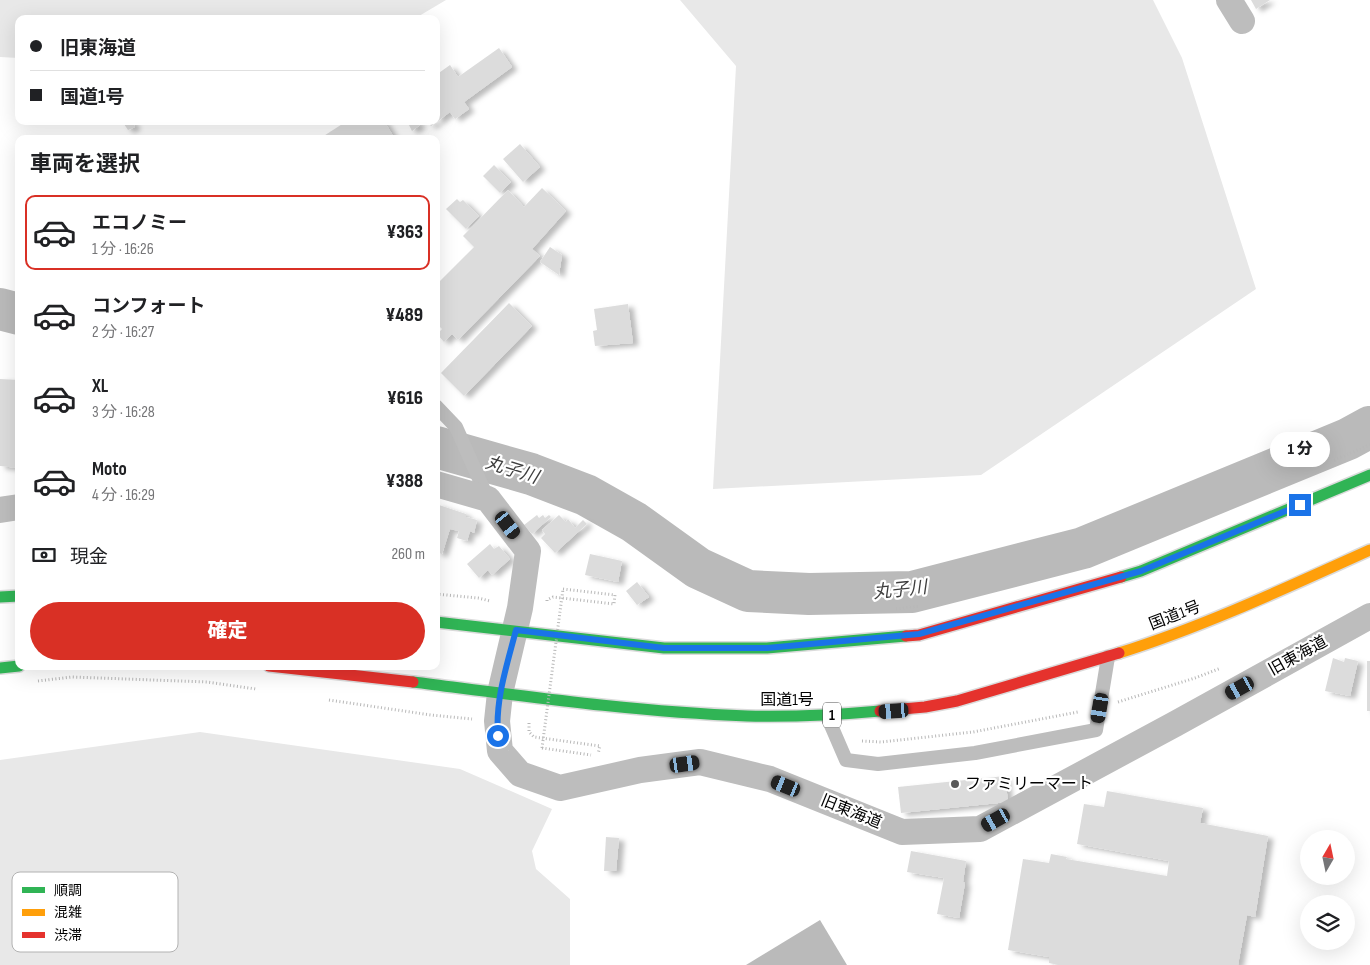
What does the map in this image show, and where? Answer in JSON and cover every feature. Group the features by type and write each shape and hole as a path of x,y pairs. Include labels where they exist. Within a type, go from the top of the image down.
{"highway":[{"path":"440,622 518,619 664,648 767,648 919,634 1141,571 1370,476"},
{"name":"国道1号","path":"303,670 600,706 733,716 827,716 911,709 969,697 1108,657 1178,633 1284,589 1370,550"},
{"path":"0,597 15,596"},
{"path":"0,668 15,666"}],"street":[{"path":"440,485 485,492"},
{"name":"旧東海道","path":"485,492 528,551 518,619 500,693 497,722 500,751 520,774 560,788 640,770 700,762 770,779 902,832 980,829 1370,616"},
{"path":"0,510 15,508"}],"lane":[{"path":"440,410 456,427 485,492"},
{"path":"827,716 846,760 878,764 975,753 1096,730 1108,657"}],"path":[{"path":"1326,463 1370,444"},
{"path":"529,722 529,732 534,736 544,738 600,746 598,756 542,748 543,738 544,729 547,710 548,701 551,682 560,607 562,598 563,589 615,596 614,604 570,599 562,598 553,597"},
{"path":"440,594 478,598 518,619 565,612"},
{"path":"894,609 924,606"}],"shaded area":[{"path":"0,0 446,0 421,15 15,15 15,58 0,57"},
{"path":"680,0 1153,0 1182,58 1256,289 981,475 713,489 736,66"},
{"path":"200,732 460,769 552,809 532,851 536,869 570,899 570,965 0,965 0,760"},
{"path":"820,920 847,965 746,965"}],"building":[{"path":"1251,0 1270,0 1256,9"},
{"path":"499,48 512,67 464,102 469,109 455,119 450,112 440,119 440,72 450,65 458,77"},
{"path":"125,125 134,125 135,127 128,130"},
{"path":"341,125 386,125 393,135 325,135"},
{"path":"409,125 420,125 412,131"},
{"path":"520,144 540,167 523,182 503,159"},
{"path":"494,165 511,182 500,193 483,176"},
{"path":"542,188 566,211 532,249 540,256 458,340 452,334 444,342 440,337 442,329 440,327 440,281 474,247 463,236 508,190 524,207"},
{"path":"457,199 460,202 463,200 479,216 466,229 446,209"},
{"path":"550,247 562,255 559,275 540,262"},
{"path":"509,303 532,326 464,396 441,373"},
{"path":"628,304 633,343 595,346 593,331 597,330 594,309"},
{"path":"0,379 15,380 15,468 0,466"},
{"path":"440,505 466,514 466,517 477,520 474,533 470,531 467,541 457,538 459,531 450,529 442,554 440,553"},
{"path":"537,515 539,518 543,515 545,518 549,515 551,517 532,534 524,525"},
{"path":"559,515 566,522 568,519 575,528 583,520 587,524 555,553 541,538 545,534 542,530"},
{"path":"490,544 494,549 499,546 510,559 492,575 488,570 479,578 467,564"},
{"path":"590,554 622,561 618,582 585,575"},
{"path":"637,582 649,597 637,605 626,591"},
{"path":"1333,658 1344,662 1345,658 1358,661 1350,696 1325,691"},
{"path":"1367,661 1370,661 1370,711 1367,711"},
{"path":"1005,776 1008,802 901,813 898,787"},
{"path":"1107,791 1203,808 1200,823 1268,836 1255,917 1247,915 1238,965 1059,965 1049,963 1049,957 1008,950 1023,859 1049,863 1051,854 1067,857 1066,859 1167,876 1169,861 1077,844 1084,804 1104,807"},
{"path":"606,837 619,838 616,871 604,871"},
{"path":"911,851 966,861 963,882 965,883 959,918 937,914 944,878 907,872"}],"waterway":[{"name":"丸子川","path":"0,309 15,313"},
{"name":"丸子川","path":"440,448 531,474 586,495 634,522 698,568 748,591 809,594 912,592 1083,548 1348,439 1370,427"}],"traffic: fast":[{"path":"1121,577 1141,571 1370,475"},
{"path":"0,597 15,596"},
{"path":"440,622 664,648 767,648 906,636"},
{"path":"0,668 15,666"},
{"path":"413,682 580,703 705,714 780,716 880,711"}],"traffic: slow":[{"path":"1119,653 1215,618 1370,550"}],"traffic: jam":[{"path":"906,636 919,635 1121,577"},
{"path":"880,711 925,707 957,701 1119,653"},
{"path":"305,670 413,682"}],"place":[{"name":"ファミリーマート","path":"955,784"}],"route":[{"path":"498,736 497,722 500,693 516,630 664,648 767,648 919,634 1141,571 1300,505"}]}
